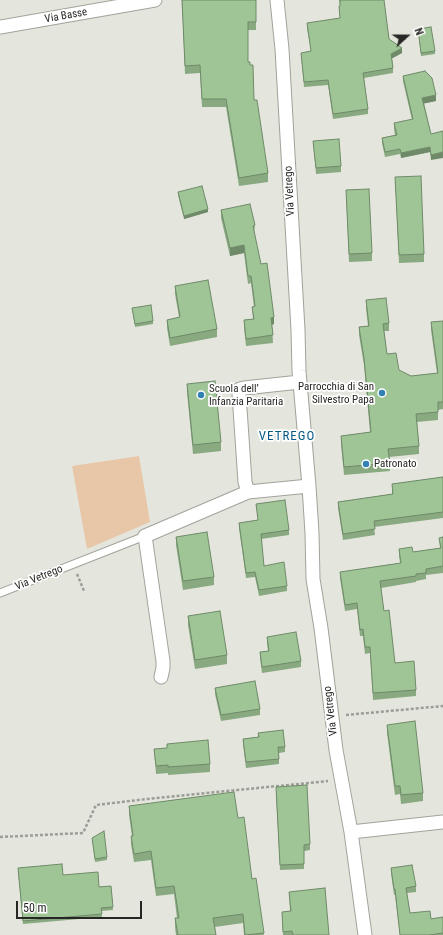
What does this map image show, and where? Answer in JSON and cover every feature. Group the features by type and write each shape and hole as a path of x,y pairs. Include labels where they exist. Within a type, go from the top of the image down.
{"street":[{"name":"Via Basse","path":"0,27 155,0"},
{"name":"Via Vetrego","path":"277,0 282,49 300,382 312,533 313,579 322,628 332,717 341,780 351,832 365,935"},
{"path":"248,492 245,482 239,394 240,389 300,382"},
{"name":"Via Vetrego","path":"145,536 248,492 309,486"},
{"path":"145,536 145,567 163,661 161,677"},
{"path":"351,832 443,822"}],"lane":[{"name":"Via Vetrego","path":"0,593 145,536"}],"path":[{"path":"74,564 84,591"},
{"path":"332,717 443,706"},
{"path":"0,837 83,833 96,805 341,780"}],"shaded area":[{"path":"139,456 150,522 87,549 72,466"}],"building":[{"path":"182,0 256,0 256,22 248,22 248,62 250,62 250,65 253,65 254,100 257,100 268,173 239,178 226,99 202,99 200,65 185,66"},
{"path":"340,0 384,0 389,39 402,48 391,54 393,68 363,73 368,109 333,114 328,80 304,82 301,53 311,51 307,23 340,18"},
{"path":"431,27 435,51 421,53 418,29"},
{"path":"425,71 432,78 436,95 422,98 431,134 443,131 443,152 431,155 430,147 401,153 400,149 385,152 382,138 397,135 394,123 413,119 403,76"},
{"path":"339,139 341,166 316,168 313,141"},
{"path":"421,176 424,254 399,255 395,177"},
{"path":"202,186 208,209 184,216 178,192"},
{"path":"369,189 372,253 349,254 346,190"},
{"path":"250,204 261,264 267,263 274,317 271,318 273,335 246,339 244,320 254,319 252,307 255,306 251,276 248,276 244,245 230,248 221,210"},
{"path":"208,280 217,329 170,338 167,320 180,317 175,286"},
{"path":"386,298 389,323 383,324 387,354 396,353 399,370 411,376 438,373 431,322 443,321 443,402 438,402 438,412 416,414 419,446 388,449 390,463 344,467 341,436 371,432 364,358 359,327 369,326 366,300"},
{"path":"151,305 153,321 135,324 132,308"},
{"path":"215,381 221,442 193,445 187,384"},
{"path":"443,477 443,512 374,521 375,529 343,534 338,502 393,494 392,484"},
{"path":"285,500 289,530 261,534 264,566 284,562 287,586 259,590 255,572 246,573 239,523 258,520 256,504"},
{"path":"207,532 214,577 183,581 176,537"},
{"path":"443,537 443,566 426,569 426,573 416,574 416,576 380,581 384,611 389,610 395,663 414,661 416,690 373,693 370,647 365,647 363,629 360,630 357,603 345,605 340,572 401,563 399,549 412,547 413,552 441,548 439,538"},
{"path":"220,611 227,655 195,660 188,616"},
{"path":"296,632 301,661 262,667 260,652 269,651 267,637"},
{"path":"255,681 260,709 221,715 215,688"},
{"path":"415,721 423,793 401,795 400,786 395,786 387,725"},
{"path":"283,730 285,747 278,747 279,759 246,762 243,739 259,737 258,733"},
{"path":"208,740 210,764 168,767 168,765 156,766 154,749 167,748 167,744"},
{"path":"307,785 310,844 304,845 304,864 280,865 276,787"},
{"path":"234,792 238,818 244,817 252,879 256,878 264,933 245,935 243,914 213,918 216,935 178,935 175,918 179,918 174,886 156,888 151,851 134,854 129,806"},
{"path":"104,831 107,857 95,859 92,838"},
{"path":"62,864 63,875 98,872 99,887 111,886 113,907 101,908 102,914 23,921 18,868"},
{"path":"412,865 416,886 406,888 410,913 430,911 431,919 443,917 443,933 429,935 400,935 391,868"},
{"path":"325,888 329,935 293,935 292,931 283,932 282,912 291,911 289,892"}],"place":[{"name":"Parrocchia di San Silvestro Papa","path":"382,393"},
{"name":"Scuola dell’ Infanzia Paritaria","path":"201,395"},
{"name":"Patronato","path":"366,464"}],"district":[{"name":"VETREGO","path":"287,437"}]}
